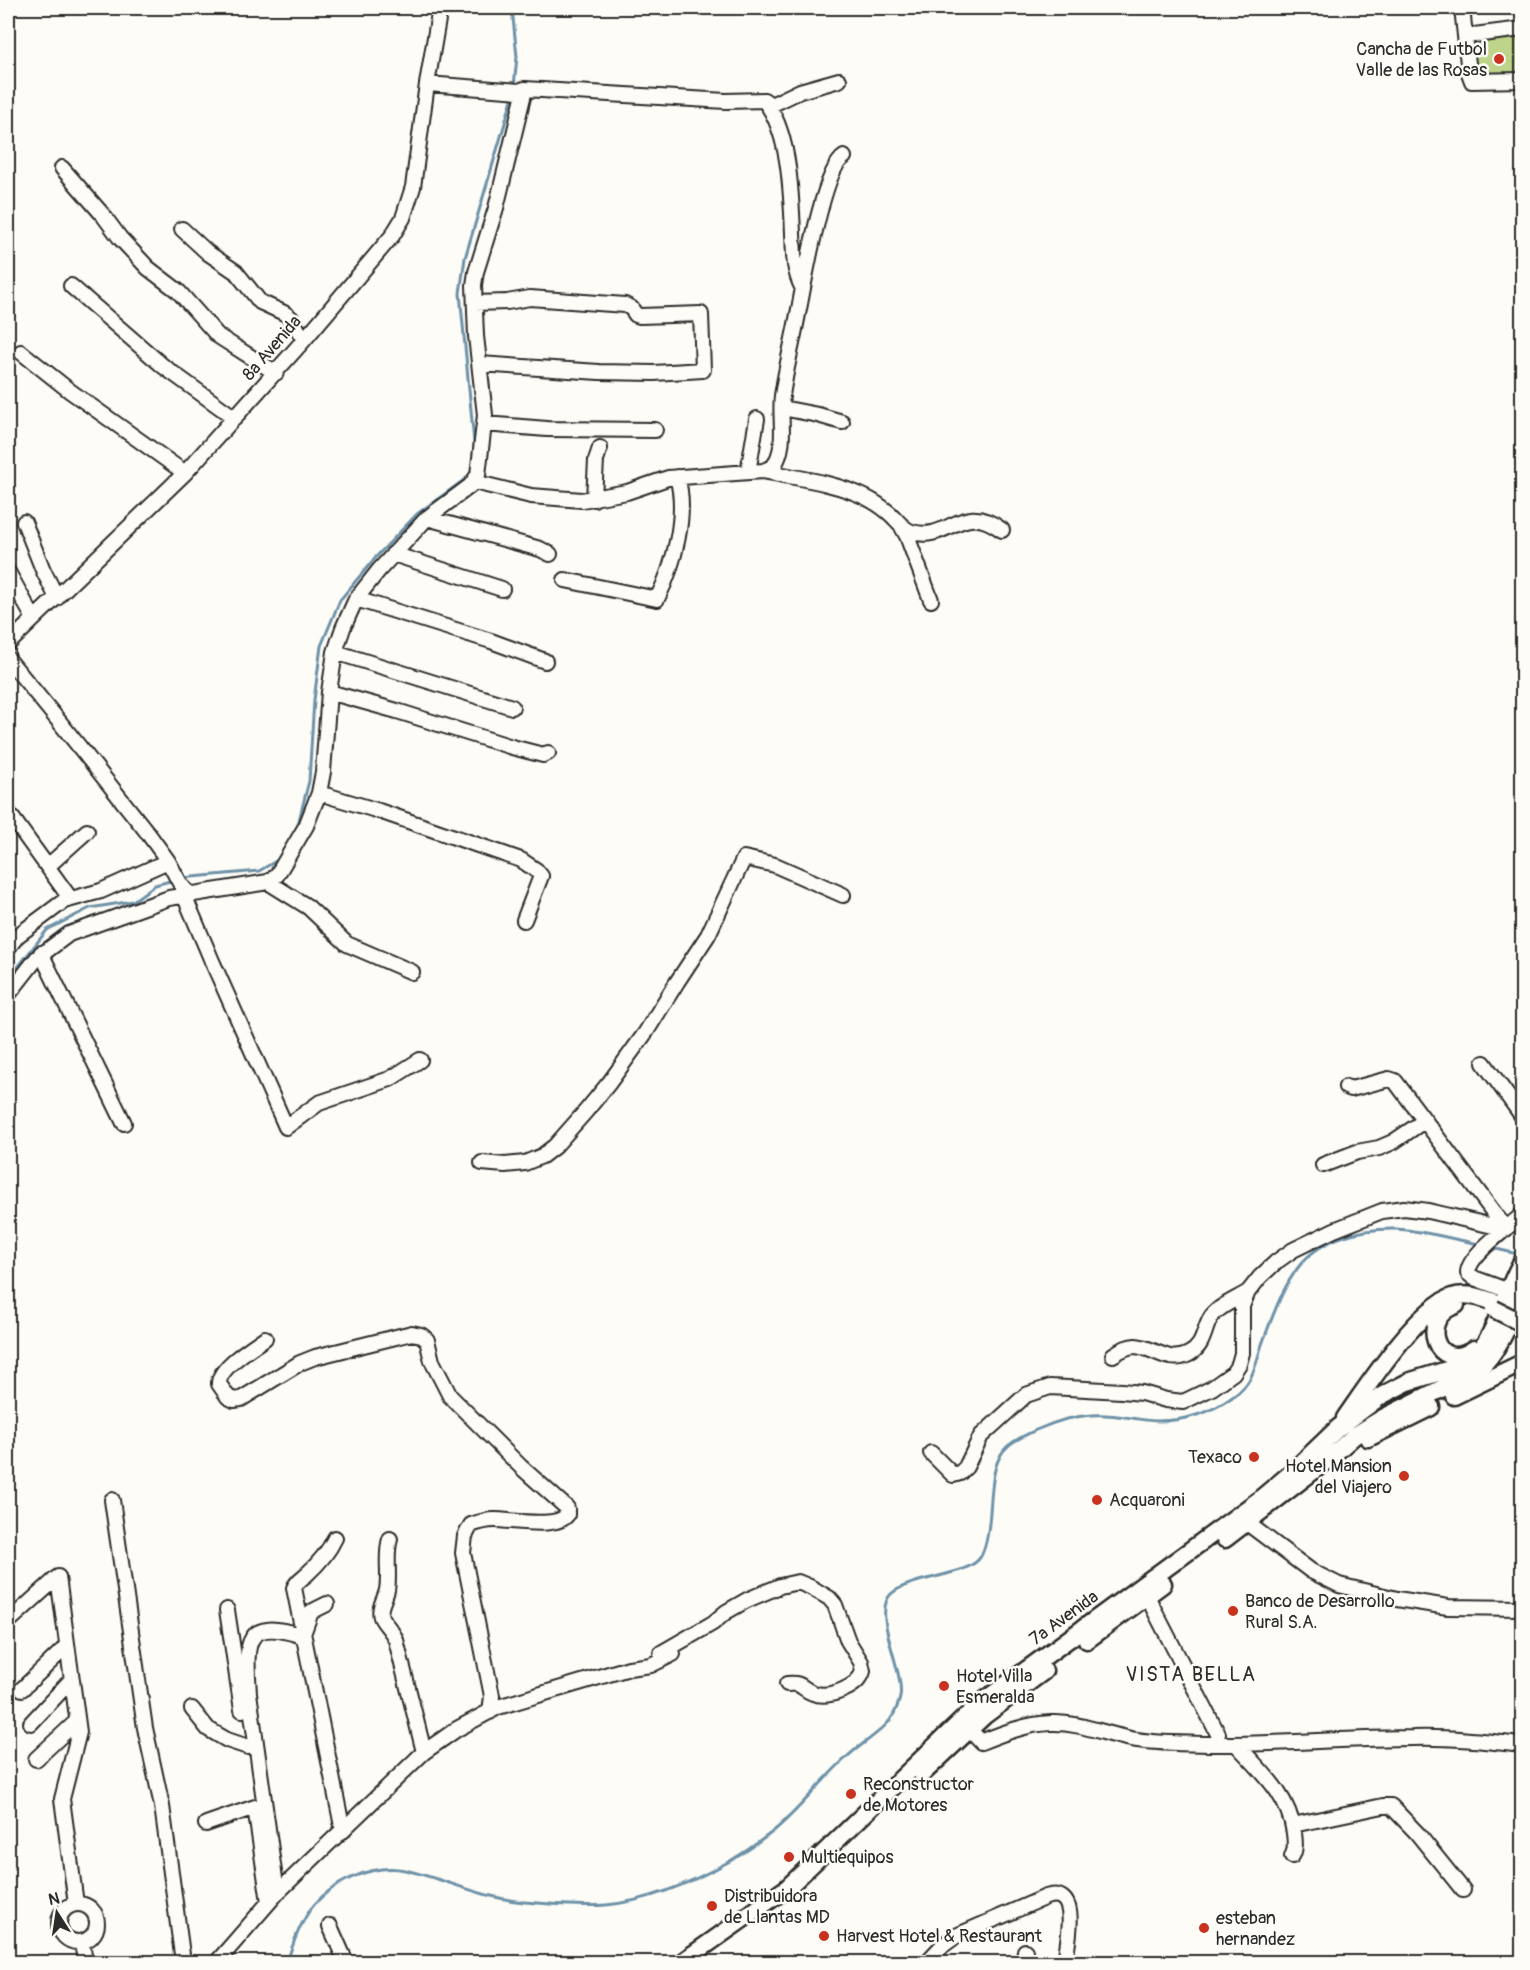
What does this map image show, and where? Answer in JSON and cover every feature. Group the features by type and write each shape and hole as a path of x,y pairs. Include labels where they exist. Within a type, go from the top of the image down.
{"main road":[{"path":"1338,1428 1394,1388 1460,1366 1478,1355 1521,1264"},
{"path":"1338,1428 1414,1326 1437,1304 1451,1297 1464,1295 1506,1299 1522,1314"},
{"path":"1506,1299 1522,1323"},
{"path":"1486,1339 1468,1353 1454,1357 1438,1347 1434,1338 1434,1326 1440,1315 1452,1306 1506,1299"},
{"path":"1325,1462 1354,1436 1381,1419 1477,1371 1487,1362 1498,1345 1506,1299"},
{"path":"1325,1462 1368,1438 1522,1363"},
{"name":"7a Avenida","path":"682,1962 787,1888 966,1725 1147,1596 1243,1518 1338,1428"},
{"name":"7a Avenida","path":"700,1962 790,1899 966,1725 993,1694 1325,1462"}],"street":[{"name":"8a Avenida","path":"8,644 185,473 276,373 392,236 403,218 412,187 440,8"},
{"path":"1462,8 1469,74 1472,81 1522,80"},
{"path":"1466,36 1522,29"},
{"path":"427,84 499,90 726,101 764,100 771,105 800,91 839,80"},
{"path":"8,995 41,953 69,934 185,891 268,882 278,875 306,826 319,793 323,772 329,692 335,652 342,628 356,599 393,554 427,518 474,482 479,472 485,409 477,346 476,272 496,208 522,90"},
{"path":"764,100 771,110 787,162 795,265 802,287"},
{"path":"763,471 773,467 779,456 782,443 782,394 810,248 831,175 837,162 844,157"},
{"path":"62,168 120,238 148,268 178,291 218,336 276,373"},
{"path":"182,229 208,254 236,272 248,294 304,340"},
{"path":"70,286 163,366 235,418"},
{"path":"475,303 507,302 530,298 625,305 640,316 701,314 703,370 654,373 599,372 480,364"},
{"path":"21,352 70,392 185,473"},
{"path":"782,408 842,422"},
{"path":"747,472 757,419"},
{"path":"484,424 547,429 655,430"},
{"path":"594,498 596,460 600,448"},
{"path":"474,482 510,492 566,500 627,492 677,477 763,471 851,491 882,507 909,531 925,534 939,531 966,519 977,518 1002,530"},
{"path":"565,580 657,599 669,572 678,530 681,500 677,477"},
{"path":"427,518 540,549 550,554"},
{"path":"24,522 57,598"},
{"path":"899,523 907,536 931,600"},
{"path":"393,554 502,589"},
{"path":"8,572 34,619"},
{"path":"356,599 491,641 545,661"},
{"path":"335,652 512,707"},
{"path":"8,659 170,864 185,891 244,1036 286,1126 318,1103 390,1080 420,1060"},
{"path":"329,692 512,747 543,755 548,753"},
{"path":"319,793 521,860 541,876 524,920"},
{"path":"8,812 70,898"},
{"path":"48,866 87,831"},
{"path":"482,1163 505,1165 525,1163 542,1156 555,1146 586,1110 646,1032 708,935 744,858 775,865 843,895"},
{"path":"8,948 17,936 38,919 70,898 101,891 170,864"},
{"path":"268,882 308,907 347,944 412,972"},
{"path":"41,953 124,1123"},
{"path":"1484,1063 1522,1116"},
{"path":"1346,1087 1354,1089 1392,1079 1506,1229"},
{"path":"1323,1165 1393,1142 1424,1121"},
{"path":"931,1453 952,1475 960,1473 966,1467 981,1436 1009,1409 1026,1395 1050,1388 1122,1390 1178,1402 1188,1401 1233,1373 1239,1364 1242,1353 1242,1306 1248,1292 1260,1277 1293,1250 1334,1230 1382,1211 1404,1208 1428,1210 1506,1229"},
{"path":"1506,1299 1470,1276 1468,1270 1482,1249 1522,1215"},
{"path":"1113,1355 1127,1347 1135,1346 1164,1356 1177,1358 1188,1355 1199,1346 1210,1318 1248,1292"},
{"path":"265,1338 238,1358 221,1375 219,1384 231,1399 244,1398 315,1357 417,1333 427,1340 432,1361 450,1396 521,1467 567,1508 567,1515 559,1521 481,1521 471,1525 465,1536 463,1553 492,1696 490,1712"},
{"path":"112,1500 145,1728 162,1806 183,1962"},
{"path":"1243,1518 1311,1571 1339,1585 1397,1599 1437,1605 1465,1608 1522,1608"},
{"path":"334,1538 331,1548 297,1581 294,1588 343,1831"},
{"path":"390,1539 387,1550 388,1581 380,1611 396,1640 424,1752"},
{"path":"8,1622 58,1577 79,1732 62,1799 76,1904"},
{"path":"632,1668 685,1640 713,1623 726,1611 747,1600 780,1586 798,1582 829,1598 835,1605 848,1641 861,1662 863,1671 858,1681 830,1694 812,1693 798,1683 787,1684"},
{"path":"1147,1596 1218,1734"},
{"path":"302,1636 311,1612 327,1604"},
{"path":"227,1610 255,1807 273,1898"},
{"path":"273,1898 249,1693 248,1643 259,1632 273,1628 302,1636"},
{"path":"22,1689 67,1646"},
{"path":"217,1962 273,1898 424,1752 457,1729 521,1699 632,1668 651,1665 673,1654"},
{"path":"31,1723 72,1679"},
{"path":"192,1709 208,1729 228,1740 248,1747"},
{"path":"36,1759 77,1721"},
{"path":"966,1725 981,1742 1004,1733 1051,1723 1068,1724 1132,1739 1164,1743 1236,1744 1421,1738 1463,1739 1522,1745"},
{"path":"1236,1744 1279,1792 1287,1805 1293,1825 1295,1850 1292,1856"},
{"path":"1293,1825 1391,1806 1423,1840 1463,1890"},
{"path":"206,1824 255,1807"},
{"path":"927,1962 942,1946 956,1936 1046,1897 1057,1895 1062,1897 1070,1909 1065,1962"},
{"path":"76,1904 82,1904 93,1910 98,1921 95,1933 91,1938 82,1942 72,1942 59,1928 64,1909 76,1904"},
{"path":"330,1926 346,1962"},
{"path":"82,1942 86,1962"}],"green space":[{"name":"Cancha de Futbol Valle de las Rosas","path":"1522,33 1522,77 1476,80 1469,40"}],"waterway":[{"path":"512,8 517,57 514,86"},
{"path":"475,453 460,293 465,258 513,96"},
{"path":"297,828 309,781 314,700 321,646 340,600 375,558 417,514 471,475"},
{"path":"181,878 259,871 281,858"},
{"path":"8,985 15,971 47,930 90,908 133,901 155,885 174,880"},
{"path":"287,1962 303,1922 318,1900 340,1884 366,1872 405,1870 508,1900 597,1906 654,1895 701,1876 735,1858 781,1824 837,1766 892,1718 899,1700 900,1686 886,1628 886,1603 891,1594 900,1588 965,1568 975,1563 981,1556 986,1543 995,1468 1000,1455 1008,1446 1036,1430 1070,1418 1100,1415 1168,1421 1198,1415 1225,1402 1241,1390 1251,1377 1275,1311 1294,1273 1309,1255 1332,1241 1371,1230 1397,1229 1479,1244"},
{"path":"1492,1248 1522,1255"}],"place":[{"name":"Cancha de Futbol Valle de las Rosas","path":"1499,59"},
{"name":"Texaco","path":"1254,1457"},
{"name":"Hotel Mansion del Viajero","path":"1404,1476"},
{"name":"Acquaroni","path":"1097,1500"},
{"name":"Banco de Desarrollo Rural S.A.","path":"1233,1611"},
{"name":"Hotel Villa Esmeralda","path":"944,1686"},
{"name":"Reconstructor de Motores","path":"851,1794"},
{"name":"Multiequipos","path":"789,1857"},
{"name":"Distribuidora de Llantas MD","path":"712,1906"},
{"name":"esteban hernandez","path":"1204,1928"},
{"name":"Harvest Hotel & Restaurant","path":"824,1936"}],"district":[{"name":"VISTA BELLA","path":"1191,1674"}]}
